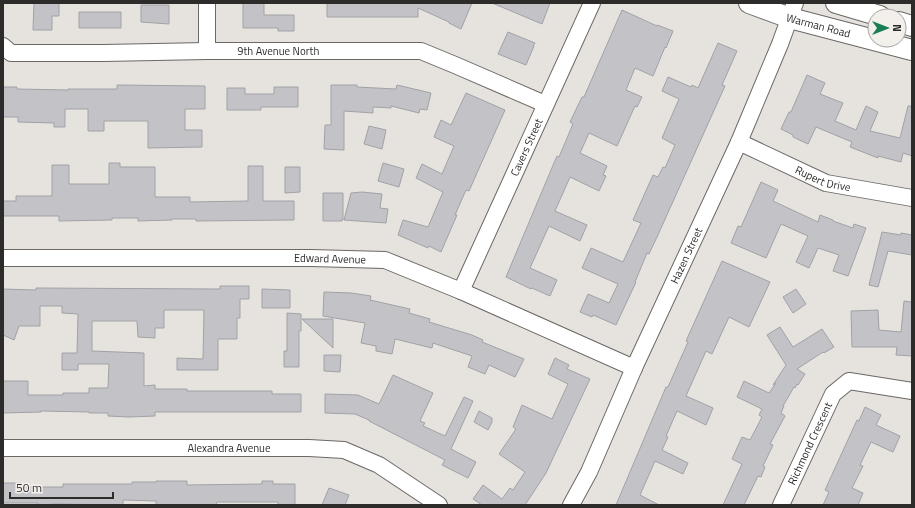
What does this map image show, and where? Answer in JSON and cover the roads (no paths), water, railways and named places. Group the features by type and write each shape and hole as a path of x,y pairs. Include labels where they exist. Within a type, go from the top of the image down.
{"main road":[{"name":"Warman Road","path":"749,3 793,10 912,50"},
{"path":"836,3 867,12"}],"street":[{"path":"207,3 207,51"},
{"name":"Cavers Street","path":"461,291 592,3"},
{"name":"Hazen Street","path":"571,505 589,472 634,368 739,142 793,10"},
{"name":"9th Avenue North","path":"3,46 11,53 421,51 545,104"},
{"name":"Rupert Drive","path":"739,142 826,183 912,198"},
{"name":"Edward Avenue","path":"3,258 311,258 386,260 461,291 634,368"},
{"name":"Richmond Crescent","path":"781,505 833,394 849,381 912,391"},
{"name":"Alexandra Avenue","path":"3,448 309,448 344,450 379,465 439,505"}]}
